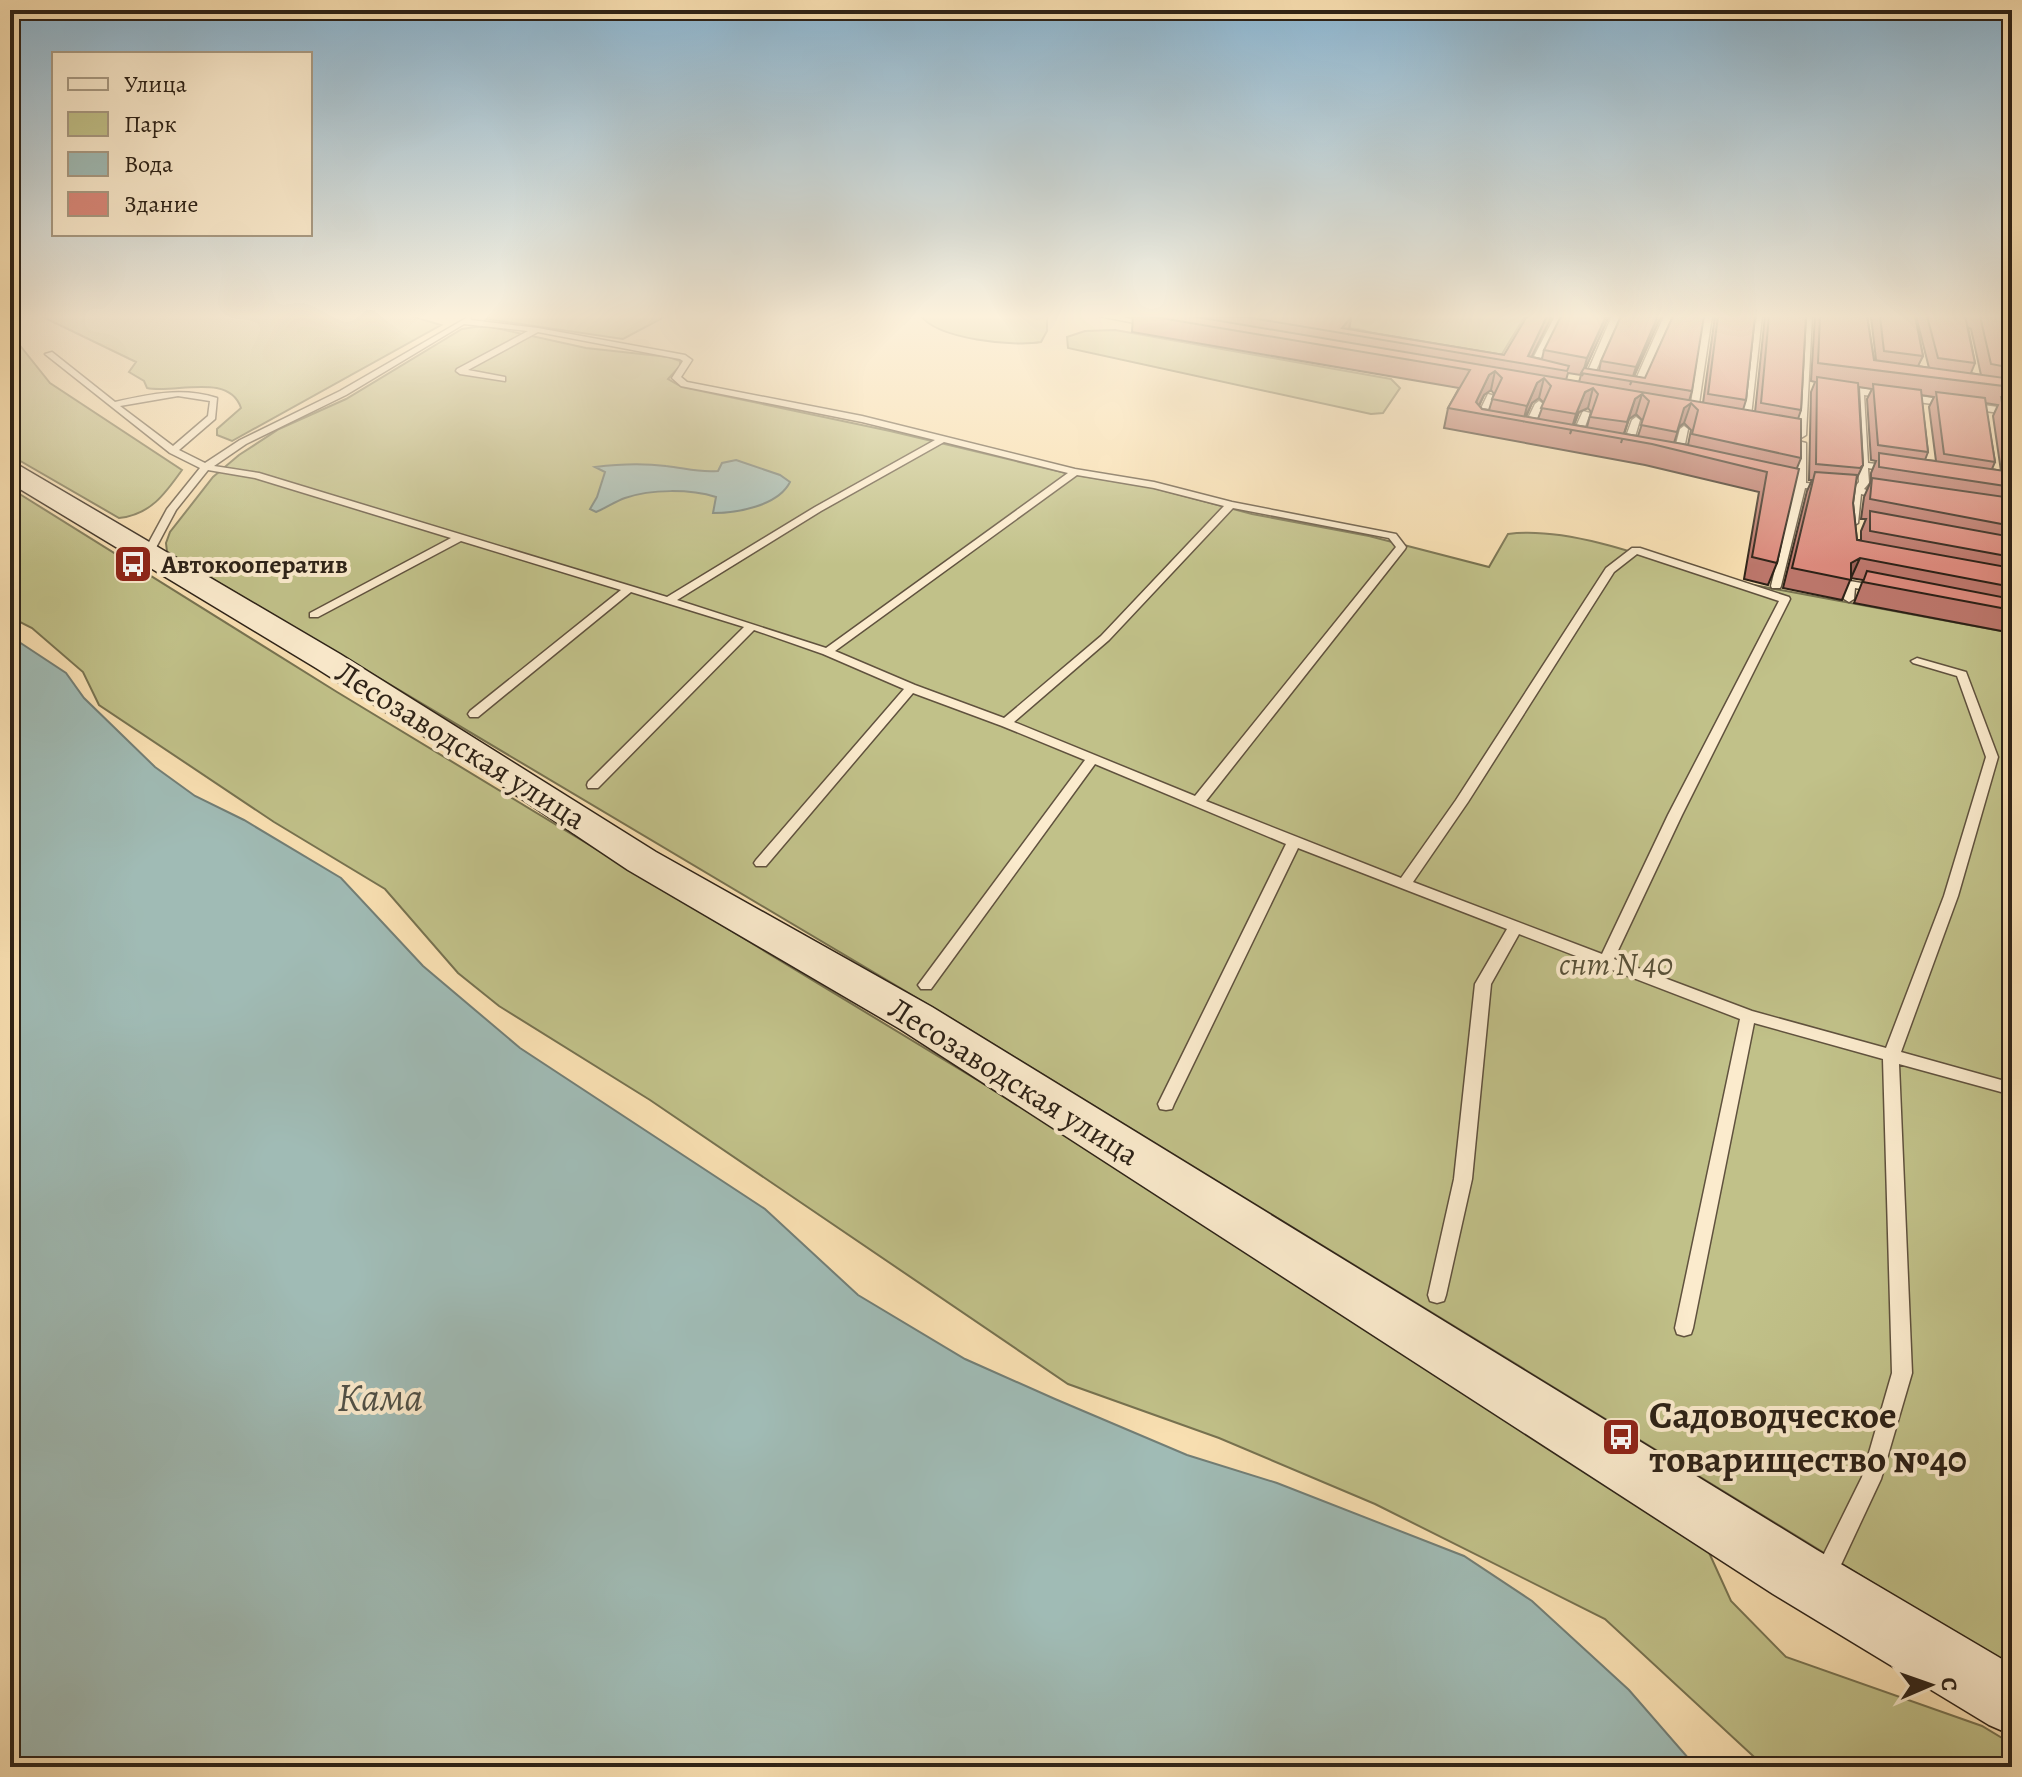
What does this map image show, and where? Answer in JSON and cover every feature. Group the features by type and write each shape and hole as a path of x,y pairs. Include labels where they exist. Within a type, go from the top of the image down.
{"street":[{"name":"Лесозаводская улица","path":"10,472 354,677 642,861 916,1018 1819,1587 2012,1702"}],"lane":[{"path":"109,399 173,451 206,467 256,475 752,626 827,652 911,688 1006,723 1294,842 1748,1016 2012,1089"},
{"path":"116,404 140,399"},
{"path":"173,451 212,417 214,400 211,399"},
{"path":"147,555 172,509 206,467 243,442 331,399"},
{"path":"760,399 862,419 940,441 1075,472 1154,485 1231,505 1392,536 1401,547 1197,803"},
{"path":"1490,399 1478,423 1490,425"},
{"path":"1693,417 1696,399"},
{"path":"1746,425 1749,399"},
{"path":"1776,586 1801,484 1804,399"},
{"path":"1859,399 1864,483 1857,490 1853,528 1867,526"},
{"path":"1914,399 2012,412"},
{"path":"1921,400 1923,415"},
{"path":"1527,431 1539,404"},
{"path":"1984,408 1986,424"},
{"path":"1575,440 1586,413"},
{"path":"1679,414 1707,419"},
{"path":"1626,450 1636,420"},
{"path":"1733,423 1760,428"},
{"path":"1515,429 1539,433"},
{"path":"1677,459 1684,429"},
{"path":"1773,430 1801,435"},
{"path":"1563,438 1588,442"},
{"path":"668,601 818,509 940,441"},
{"path":"1614,447 1639,452"},
{"path":"1665,457 1691,462"},
{"path":"1863,465 1903,471"},
{"path":"827,652 1075,472"},
{"path":"1766,480 1873,493"},
{"path":"1006,723 1105,638 1231,505"},
{"path":"314,615 458,538"},
{"path":"1405,883 1461,802 1610,570 1636,550 1785,599 1675,815 1605,963"},
{"path":"1849,599 1851,570"},
{"path":"1850,584 1894,592"},
{"path":"474,714 627,590"},
{"path":"593,785 752,626"},
{"path":"1819,1587 1871,1479 1902,1373 1891,1057 1951,896 1992,757 1962,674 1917,661"},
{"path":"761,863 911,688"},
{"path":"926,985 1092,760"},
{"path":"1166,1104 1294,842"},
{"path":"1437,1295 1463,1179 1483,984 1515,927"},
{"path":"1684,1328 1748,1016"}],"green space":[{"path":"10,399 74,399 182,470 156,502 140,513 119,518 10,455"},
{"path":"236,399 308,399 232,441 217,435 217,429 241,408"},
{"name":"снт N 40","path":"346,399 738,399 1070,474 1150,487 1252,514 1369,536 1489,567 1508,534 1564,536 1656,559 1740,588 1743,583 2012,633 2012,1668 964,1026 167,552 170,532 213,477 239,455 279,429"},
{"path":"1302,399 1393,399 1383,413 1371,414"},
{"path":"10,488 337,692 1258,1250 1701,1535 1731,1601 1786,1657 1982,1726 2012,1744 2012,1767 1765,1767 1605,1619 1375,1504 1219,1438 1068,1384 650,1100 499,1006 458,973 385,889 274,822 99,705 83,672 32,628 10,617"}],"water":[{"path":"736,460 780,475 790,482 767,502 733,512 713,513 716,497 670,491 635,495 596,512 590,509 605,472 595,467 648,464 718,471 722,463"},
{"name":"Кама","path":"10,636 66,673 84,698 155,767 195,796 244,820 341,878 423,966 520,1048 765,1209 858,1295 965,1359 1055,1399 1187,1455 1277,1483 1464,1556 1532,1601 1629,1690 1696,1767 10,1767"}],"building":[{"path":"1453,399 1477,399 1476,402 1482,409 1683,444 1799,469 1777,563 1752,557 1767,472 1652,444 1448,408"},
{"path":"1492,399 1530,399 1527,406"},
{"path":"1545,399 1582,399 1576,414 1541,408"},
{"path":"1596,399 1635,399 1627,422 1590,417"},
{"path":"1647,399 1682,399 1801,419 1801,458 1692,434 1698,410 1691,403 1684,408 1677,432 1641,425 1649,401"},
{"path":"1761,399 1802,399 1801,410 1761,403"},
{"path":"1817,399 1859,399 1863,465 1860,468 1816,464"},
{"path":"1874,399 1922,399 1928,452 1878,445"},
{"path":"1937,399 1985,399 1995,462 1944,454"},
{"path":"2001,399 2012,399 2012,460"},
{"path":"1879,453 2012,472 2012,487 1879,467"},
{"path":"1815,472 1857,475 1853,503 1857,540 2012,568 2012,587 1860,558 1851,563 1851,580 1792,568"},
{"path":"1872,478 2012,498 2012,526 1870,499"},
{"path":"1870,511 2012,537 2012,557 1870,531"},
{"path":"1867,571 2012,599 2012,610 1863,582"}],"place":[{"name":"Автокооператив","path":"133,564"},
{"name":"Садоводческое товарищество №40","path":"1621,1437"}]}
